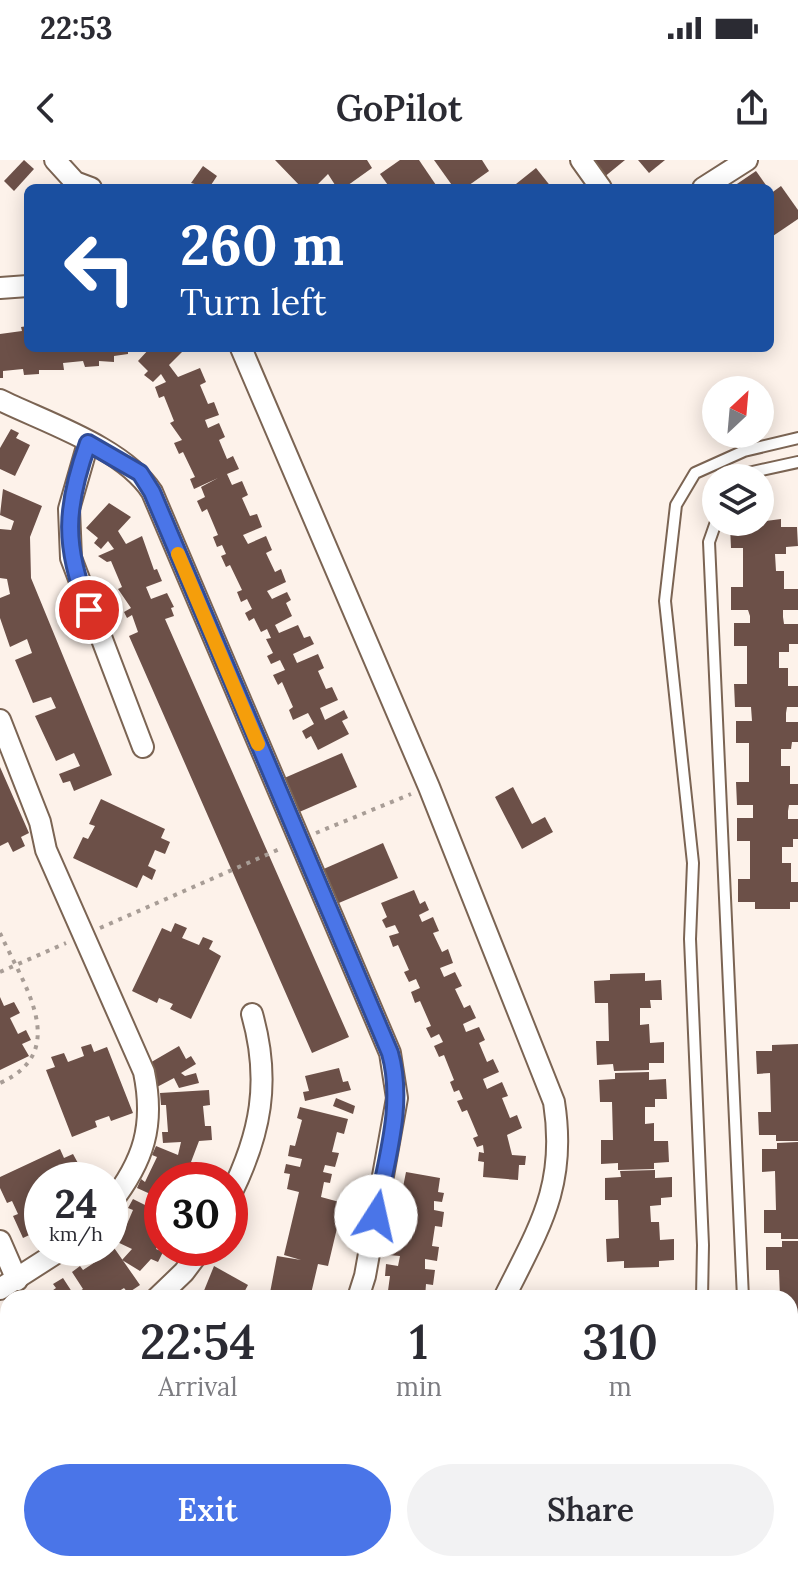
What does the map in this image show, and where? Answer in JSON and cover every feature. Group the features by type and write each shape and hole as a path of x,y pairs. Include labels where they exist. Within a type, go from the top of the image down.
{"street":[{"path":"55,160 77,184"},
{"path":"581,160 598,184"},
{"path":"709,184 747,160"},
{"path":"0,288 24,286"},
{"path":"243,352 429,787 554,1102 560,1140 557,1175 544,1217 508,1290"},
{"path":"0,400 88,443 140,473 152,492 390,1053 396,1077 394,1113 361,1290"},
{"path":"88,443 69,509 71,558 143,747"},
{"path":"0,720 40,822 46,850 144,1072 151,1108 134,1166 128,1176"},
{"path":"245,1162 264,1074 252,1014"},
{"path":"0,1241 9,1284 36,1266"},
{"path":"165,1290 188,1266"}],"lane":[{"path":"702,1290 703,1245 690,939 693,863 665,601 672,533 676,505 695,473 744,451 798,438"},
{"path":"774,467 798,462"},
{"path":"711,536 743,1290"}],"path":[{"path":"0,972 429,787"},
{"path":"0,933 40,1026 28,1066 0,1083"}],"building":[{"path":"24,160 34,169 14,191 4,181"},
{"path":"275,160 367,160 372,168 350,184 334,184 328,174 318,184 298,184"},
{"path":"400,160 419,160 435,184 387,184 380,174"},
{"path":"434,160 482,160 489,171 471,184 451,184"},
{"path":"590,160 625,160 603,178"},
{"path":"638,160 665,160 649,173"},
{"path":"203,166 217,176 212,184 191,183"},
{"path":"536,168 549,184 516,184"},
{"path":"756,171 765,184 737,184"},
{"path":"781,186 798,210 798,219 774,235 774,191"},
{"path":"21,327 24,327 24,352 128,354 114,356 114,362 99,361 99,366 85,367 83,361 63,363 64,370 39,370 39,374 24,375 23,369 3,371 3,378 0,378 0,334 22,331"},
{"path":"146,352 182,352 169,365 178,377 200,368 206,382 200,385 208,404 214,402 219,415 205,420 208,428 219,423 225,437 219,440 227,459 233,456 239,469 227,474 232,485 242,481 248,495 242,498 250,516 257,514 262,527 243,535 248,544 266,536 272,550 266,553 275,572 281,569 286,582 267,591 272,599 287,592 291,600 286,603 292,616 275,625 279,633 298,625 304,638 310,636 314,644 293,654 297,663 318,654 324,668 318,671 326,689 332,687 338,700 320,708 325,720 344,710 348,718 342,721 349,734 318,750 311,736 306,739 302,731 314,724 308,713 293,720 289,710 293,707 282,682 278,685 273,675 285,670 280,660 271,664 267,656 273,653 266,639 271,638 267,629 261,632 254,618 249,621 245,613 252,609 247,599 241,602 237,592 242,590 230,565 226,567 221,556 226,554 222,545 217,547 213,537 218,535 207,509 202,512 197,501 205,497 201,487 218,478 194,489 190,479 195,477 183,452 179,454 174,443 182,440 170,423 174,421 164,396 159,398 155,387 166,382 161,374 153,382 144,375 148,371 138,361"},
{"path":"11,429 19,433 16,438 30,445 15,476 0,469 0,448"},
{"path":"3,489 42,506 30,537 31,578 112,775 74,791 70,781 63,783 59,774 80,766 74,753 56,761 35,716 56,708 51,697 33,703 15,660 32,653 27,639 10,647 0,618 0,598 10,594 7,579 0,578 0,529 11,530 14,521 0,515"},
{"path":"109,503 131,517 118,531 126,544 142,536 154,570 157,569 162,581 146,587 151,599 167,593 174,607 171,608 174,616 165,619 349,1037 312,1053 129,636 138,632 132,615 127,618 124,612 131,608 118,589 122,587 111,561 98,556 114,549 108,541 101,549 94,543 98,538 86,528"},
{"path":"781,519 781,527 797,527 798,546 786,547 786,554 775,554 776,571 784,571 784,589 798,589 798,610 783,610 783,617 784,624 798,624 798,644 789,644 789,652 779,652 779,668 788,668 788,686 798,686 798,707 787,707 786,722 798,722 798,742 792,742 791,749 781,749 781,766 790,766 790,784 798,784 798,805 789,805 788,819 798,819 798,839 793,839 793,847 782,847 782,863 791,863 791,882 798,882 798,902 790,902 790,909 755,909 755,902 738,902 738,879 750,879 750,841 737,841 737,818 753,818 753,805 737,805 736,782 749,782 749,743 736,743 736,721 752,721 751,707 735,707 734,684 747,684 747,646 734,646 734,623 750,623 750,616 748,610 731,610 731,587 743,587 743,548 731,548 730,536 774,536 774,520"},
{"path":"342,753 357,787 297,813 282,779"},
{"path":"0,767 29,833 21,837 25,846 13,852 8,842 0,846"},
{"path":"513,787 532,824 545,817 553,832 522,849 495,797"},
{"path":"101,799 165,829 161,838 170,842 165,854 155,850 148,866 156,870 152,880 143,875 137,888 73,858 83,837 88,839 95,826 89,824"},
{"path":"383,843 398,878 334,905 319,871"},
{"path":"414,890 420,904 425,901 429,910 419,915 422,922 433,917 439,931 433,933 442,952 448,949 453,963 440,968 444,977 455,972 462,986 455,989 464,1008 470,1005 476,1018 463,1024 466,1032 479,1027 485,1040 479,1043 487,1062 493,1059 499,1072 483,1079 487,1089 502,1082 508,1096 502,1098 510,1118 517,1115 522,1128 507,1135 512,1155 526,1156 525,1165 519,1165 518,1180 483,1177 484,1162 478,1161 479,1152 484,1153 483,1145 477,1147 473,1138 478,1136 467,1110 462,1112 457,1101 463,1099 459,1090 454,1092 450,1082 454,1080 444,1055 439,1057 434,1046 443,1042 439,1034 431,1038 426,1028 431,1026 420,1001 415,1003 411,992 420,988 416,979 409,982 404,972 409,970 398,945 393,947 389,936 399,933 395,925 386,928 382,920 387,917 381,903"},
{"path":"175,923 187,928 182,938 199,945 203,937 213,941 209,949 221,956 191,1019 170,1009 173,1004 159,998 157,1003 132,991 162,928 171,932"},
{"path":"645,973 645,981 661,980 662,1000 650,1000 651,1008 640,1008 640,1025 649,1024 650,1043 664,1042 664,1063 649,1063 649,1070 614,1071 613,1064 597,1065 596,1041 609,1041 608,1003 595,1003 594,981 610,980 610,974"},
{"path":"0,997 4,1006 14,1002 20,1013 10,1018 18,1034 26,1030 31,1040 22,1044 29,1056 0,1070"},
{"path":"91,1044 94,1052 107,1047 133,1113 111,1121 109,1116 95,1121 97,1127 72,1137 46,1070 55,1067 51,1057 64,1053 68,1062 84,1056 81,1047"},
{"path":"798,1044 798,1141 776,1141 776,1135 759,1135 758,1112 771,1112 770,1073 757,1074 756,1051 772,1051 772,1045"},
{"path":"179,1046 186,1059 191,1056 196,1064 181,1073 185,1076 196,1073 199,1083 179,1088 174,1078 157,1087 148,1064"},
{"path":"339,1068 343,1082 348,1081 351,1090 305,1101 303,1092 309,1091 305,1076"},
{"path":"649,1072 649,1080 666,1079 667,1099 655,1099 655,1107 645,1107 645,1124 654,1123 654,1141 668,1141 669,1162 654,1163 654,1169 618,1170 618,1163 601,1164 601,1140 613,1140 612,1102 600,1102 599,1080 615,1079 615,1073"},
{"path":"209,1090 210,1105 203,1106 205,1126 211,1126 212,1140 199,1141 191,1162 155,1162 157,1157 152,1155 156,1146 178,1155 181,1142 163,1143 162,1132 168,1132 166,1105 161,1105 160,1093"},
{"path":"336,1098 355,1106 353,1114 333,1106"},
{"path":"300,1107 348,1119 344,1134 337,1132 332,1152 339,1153 335,1167 325,1165 323,1172 332,1174 330,1183 324,1182 321,1197 343,1203 328,1266 318,1264 312,1290 271,1290 277,1256 301,1260 284,1255 299,1192 287,1189 290,1174 284,1173 286,1164 300,1167 302,1159 288,1156 290,1145 295,1146 302,1120 297,1118"},
{"path":"798,1142 798,1239 781,1239 781,1233 764,1233 764,1210 776,1210 775,1171 762,1172 762,1149 777,1149 777,1143"},
{"path":"60,1149 64,1158 73,1154 77,1162 32,1162"},
{"path":"24,1166 23,1238 13,1216 18,1214 12,1201 7,1203 0,1188 0,1177"},
{"path":"655,1170 655,1178 672,1177 672,1197 661,1198 661,1205 650,1206 651,1222 659,1222 660,1240 674,1239 674,1260 659,1261 659,1267 624,1268 624,1261 607,1262 606,1239 619,1238 618,1200 605,1200 605,1178 621,1177 620,1171"},
{"path":"406,1172 440,1178 438,1192 444,1193 442,1202 434,1201 434,1210 444,1212 442,1227 435,1226 432,1246 439,1247 437,1261 425,1259 425,1269 435,1270 433,1285 426,1284 426,1290 388,1290 390,1276 385,1276 386,1264 398,1266 400,1256 388,1255 390,1244 395,1245 398,1218 393,1217 395,1205 407,1207 409,1197 396,1195 397,1186 403,1187"},
{"path":"141,1179 144,1181 144,1191 137,1188"},
{"path":"133,1199 144,1204 145,1266 140,1271 128,1264 128,1253 132,1249 128,1247 128,1222 133,1210 128,1208"},
{"path":"782,1241 798,1241 798,1290 780,1290 779,1270 766,1270 766,1247 782,1247"},
{"path":"80,1266 83,1270 89,1266 127,1266 140,1285 132,1290 82,1290 72,1272"},
{"path":"214,1266 248,1285 245,1290 204,1290"},
{"path":"63,1278 71,1290 53,1290 56,1288 53,1284"}],"slow traffic":[{"path":"178,554 258,744"}],"route":[{"path":"89,610 71,558 69,535 69,509 88,443 140,473 152,492 390,1053 397,1098 376,1216"}]}
